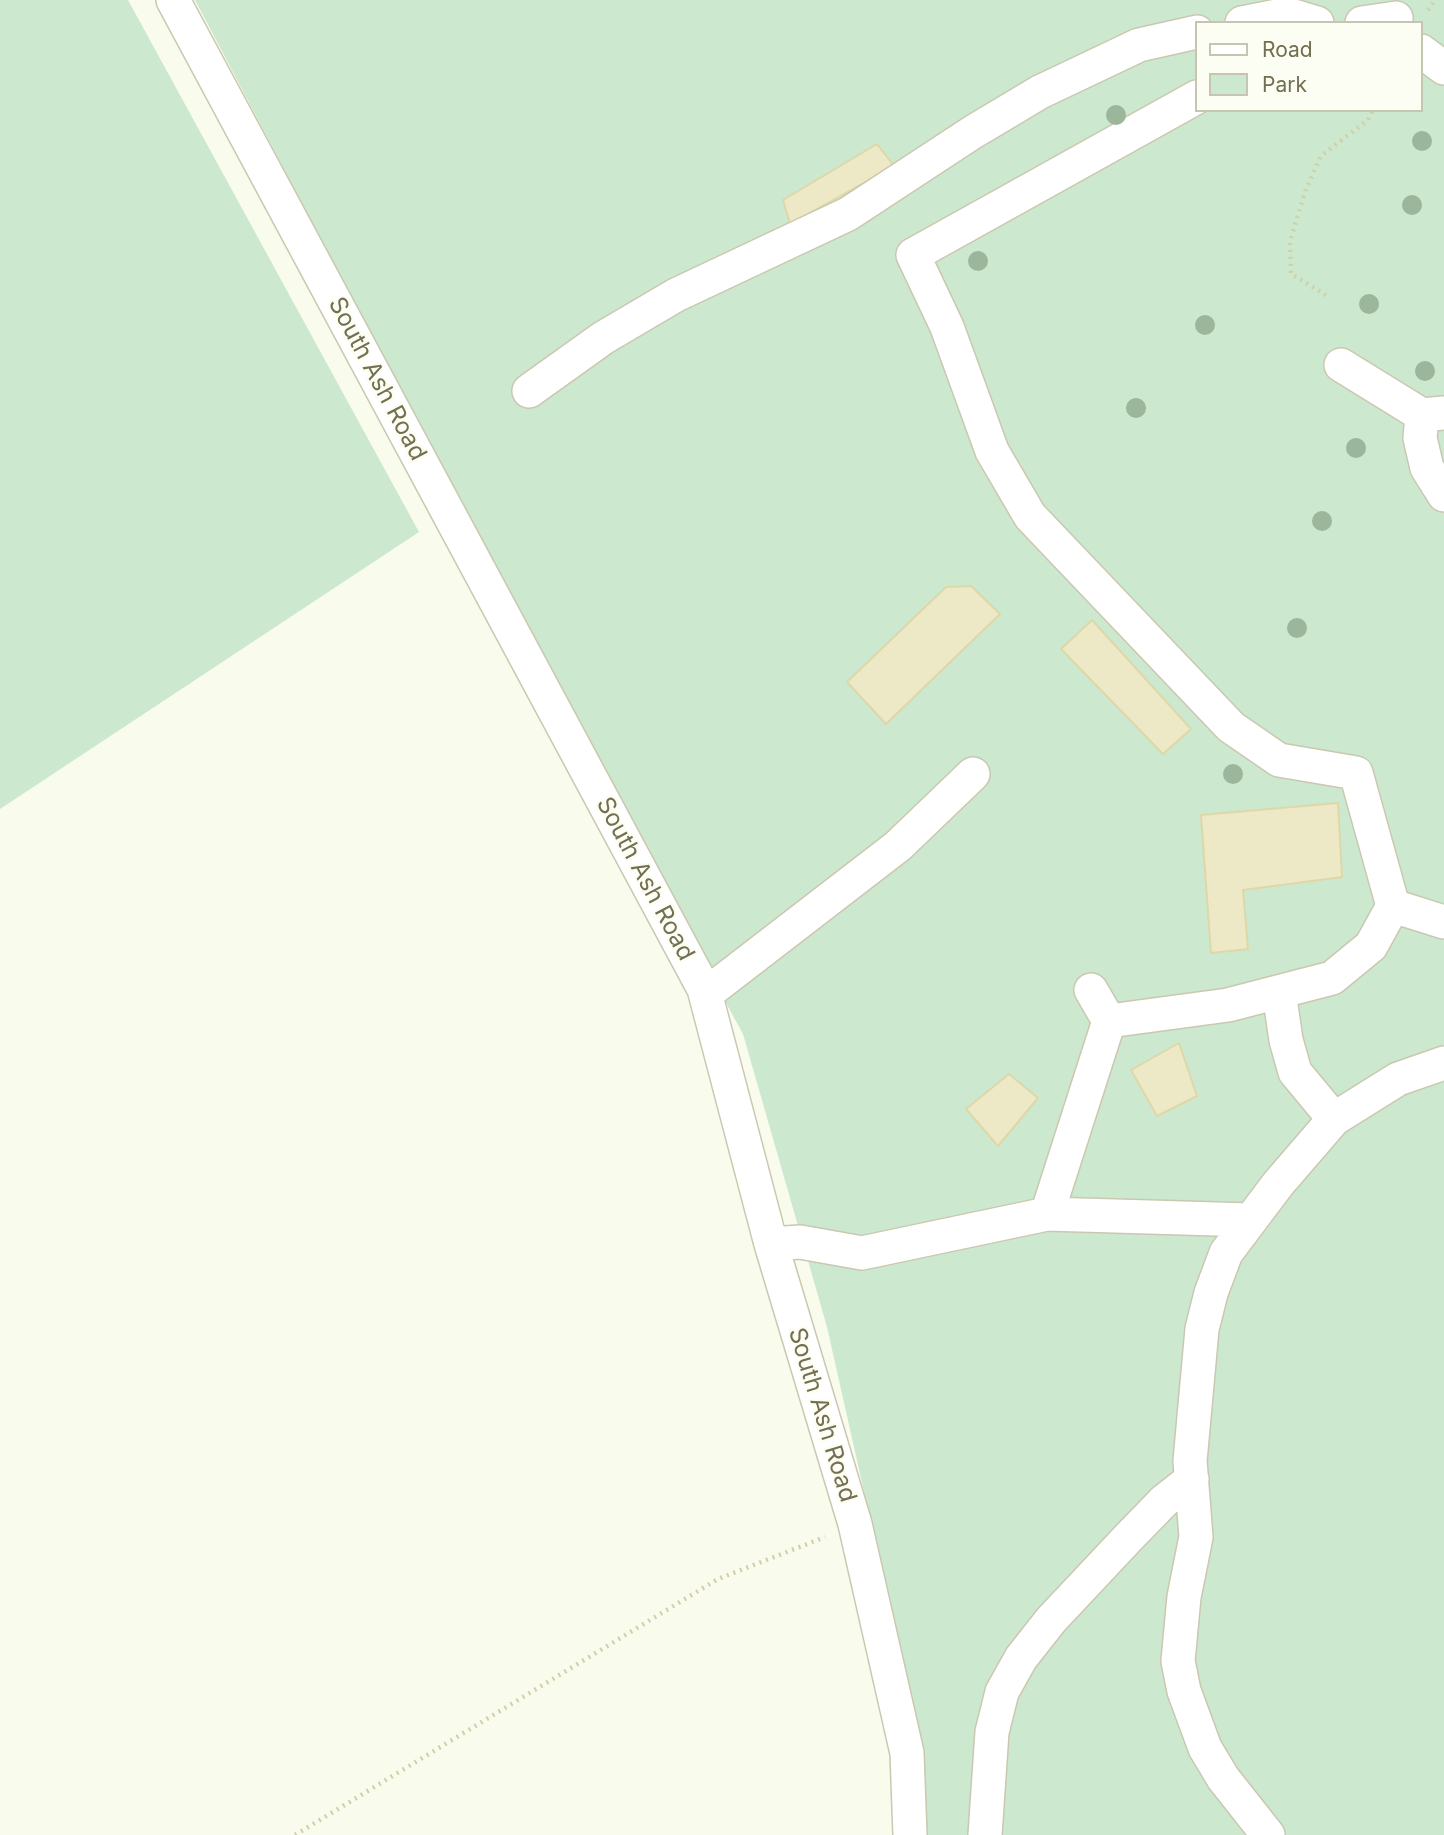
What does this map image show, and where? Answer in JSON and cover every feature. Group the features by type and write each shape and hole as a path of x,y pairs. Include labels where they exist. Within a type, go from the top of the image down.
{"street":[{"name":"South Ash Road","path":"173,0 706,994 771,1244 855,1524 907,1753 910,1835"},
{"path":"1252,21 1287,14 1310,21"},
{"path":"1370,21 1398,14"},
{"path":"529,391 603,338 666,301 746,259 848,214 1040,92 1139,45 1196,32"},
{"path":"1423,52 1444,68"},
{"path":"1109,1021 1228,1005 1332,978 1371,946 1393,906 1356,774 1279,760 1231,727 1030,516 992,451 947,327 913,255 1196,98"},
{"path":"1341,365 1433,414 1420,438 1427,468 1444,495"},
{"path":"706,994 898,846 973,774"},
{"path":"1393,906 1444,922"},
{"path":"1047,1214 1109,1021 1091,990"},
{"path":"1279,992 1286,1040 1295,1072 1334,1119"},
{"path":"1268,1835 1223,1779 1205,1748 1184,1691 1178,1661 1184,1597 1196,1537 1190,1461 1205,1317 1226,1254 1334,1119 1398,1079 1444,1063"},
{"path":"771,1244 800,1242 862,1253 1047,1214 1251,1220"},
{"path":"985,1835 992,1732 1002,1692 1021,1658 1051,1620 1128,1538 1164,1501 1192,1479"}],"path":[{"path":"1326,295 1291,274 1290,241 1306,189 1321,156 1368,120 1372,112"},
{"path":"295,1835 718,1579 855,1524"}],"green space":[{"path":"0,0 128,0 419,532 0,809"},
{"path":"195,0 1444,0 1444,1835 922,1835 925,1763 827,1327 743,1034 647,859"}],"building":[{"path":"877,144 894,166 790,224 783,200"},
{"path":"971,586 1000,614 886,724 847,682 946,587"},
{"path":"1092,620 1191,729 1163,754 1061,649"},
{"path":"1338,803 1342,877 1243,890 1248,949 1211,953 1201,815"},
{"path":"1179,1043 1197,1096 1157,1116 1131,1070"},
{"path":"1009,1074 1038,1098 998,1146 966,1109"}]}
